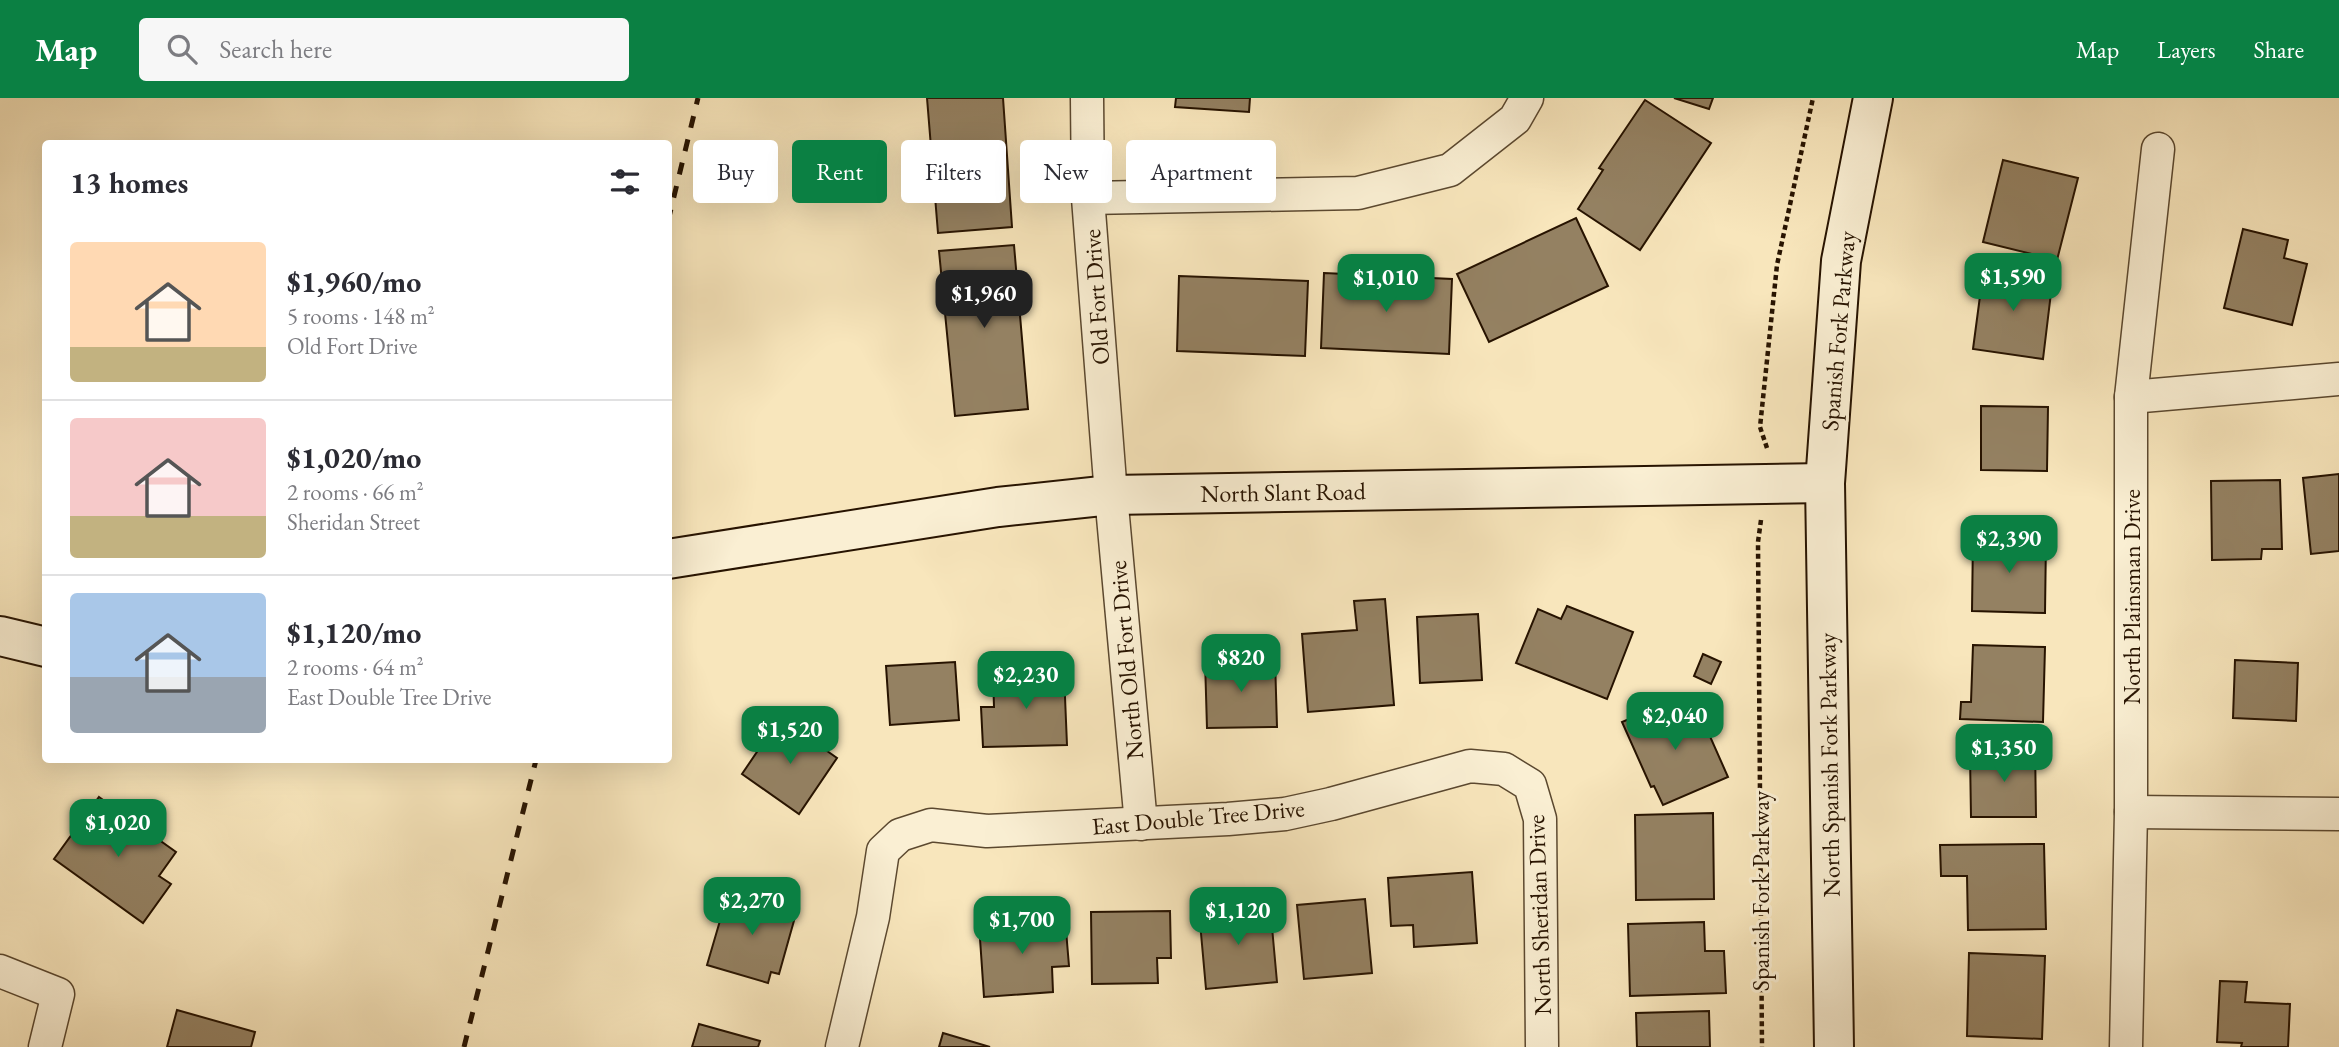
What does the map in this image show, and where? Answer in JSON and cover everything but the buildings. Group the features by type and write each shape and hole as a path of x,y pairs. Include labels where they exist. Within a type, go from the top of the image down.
{"street":[{"name":"Old Fort Drive","path":"1087,98 1087,140"},
{"path":"1112,198 1358,193 1450,170 1515,119 1527,98"},
{"name":"Spanish Fork Parkway","path":"1825,483 1841,261 1873,98"},
{"name":"North Plainsman Drive","path":"2126,1047 2131,812 2131,397 2158,149"},
{"name":"Old Fort Drive","path":"1088,203 1111,495"},
{"path":"2131,397 2339,379"},
{"name":"North Slant Road","path":"672,558 998,507 1111,495 1825,483"},
{"name":"North Spanish Fork Parkway","path":"1825,483 1834,1047"},
{"name":"North Old Fort Drive","path":"1111,495 1141,824"},
{"path":"0,636 42,646"},
{"name":"East Double Tree Drive","path":"842,1047 873,917 883,851 900,835 931,825 987,831 1285,814 1470,766 1504,769 1530,785"},
{"name":"North Sheridan Drive","path":"1530,785 1540,819 1542,1047"},
{"path":"2131,812 2339,814"},
{"path":"0,971 58,994 45,1047"}],"path":[{"path":"1767,444 1760,427 1777,265 1813,98"},
{"name":"Spanish Fork Parkway","path":"1760,525 1758,556 1762,1047"}],"railway":[{"path":"672,205 698,98"},
{"path":"464,1047 535,763"}]}
